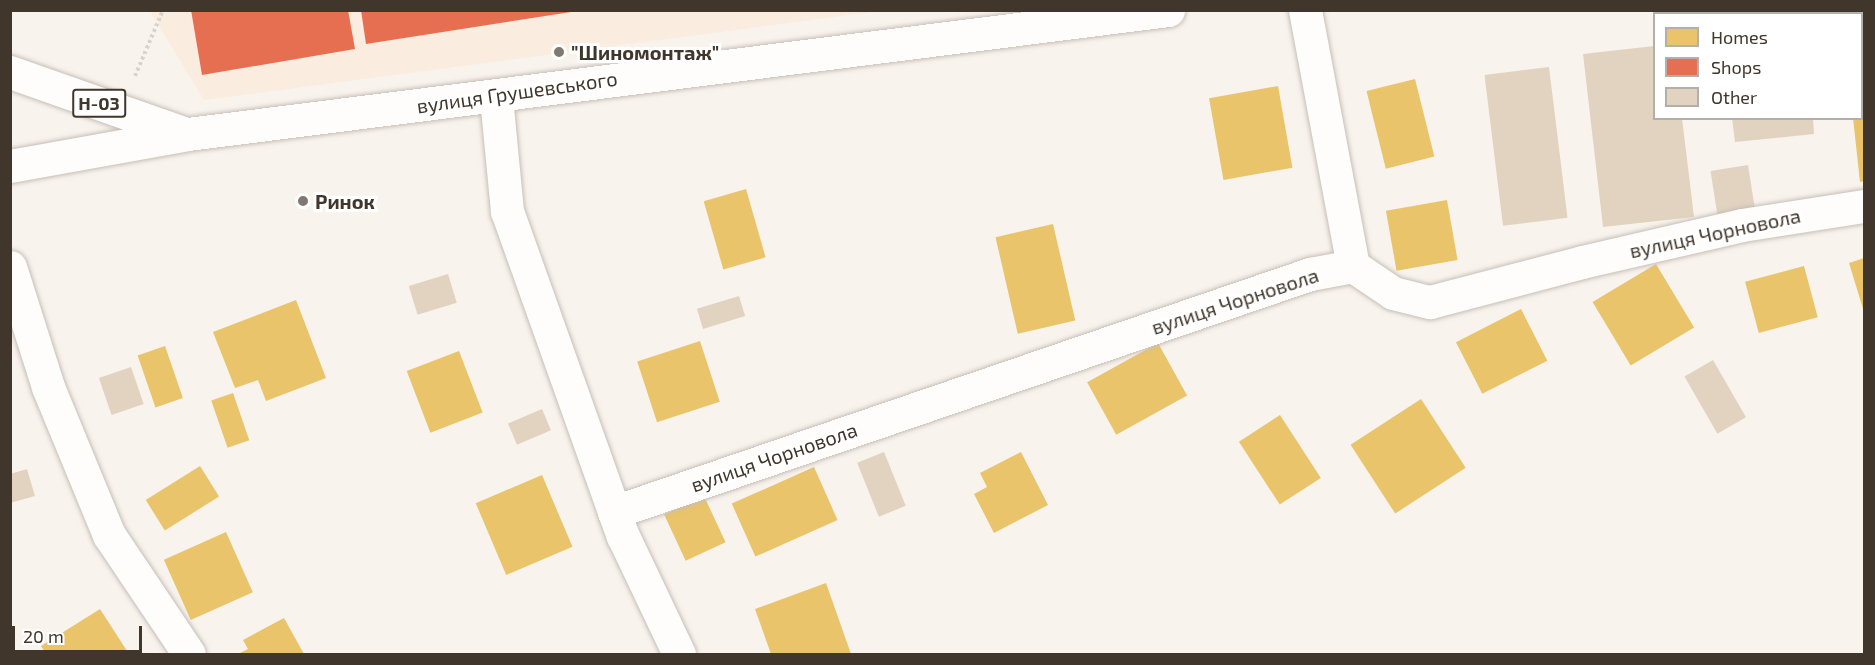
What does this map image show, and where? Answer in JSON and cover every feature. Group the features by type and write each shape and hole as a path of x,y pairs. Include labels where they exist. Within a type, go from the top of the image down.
{"street":[{"name":"вулиця Грушевського","path":"10,166 188,134 496,97 589,82 1168,10"},
{"path":"1305,10 1353,266"},
{"name":"Н-03","path":"10,72 188,134"},
{"path":"496,97 507,211 614,512 680,654"},
{"name":"вулиця Чорновола","path":"614,512 1299,278 1353,266 1393,293 1430,302 1582,262 1742,225 1864,206"},
{"path":"10,267 48,387 109,535 189,654"}],"path":[{"path":"120,110 163,10"}],"shaded area":[{"path":"150,11 879,11 204,100"}],"building: Homes":[{"path":"1864,45 1864,181 1860,182 1853,120 1863,120"},
{"path":"1415,79 1434,157 1386,169 1366,91"},
{"path":"1278,86 1292,168 1223,180 1209,98"},
{"path":"746,189 766,257 723,269 704,201"},
{"path":"1447,200 1458,260 1397,271 1386,211"},
{"path":"1053,224 1075,320 1018,334 996,237"},
{"path":"1864,258 1864,312 1849,263"},
{"path":"1656,264 1694,327 1631,366 1593,302"},
{"path":"1804,266 1818,317 1759,333 1745,282"},
{"path":"296,300 326,378 266,401 258,380 235,388 213,332"},
{"path":"1521,309 1547,361 1482,394 1456,342"},
{"path":"700,341 720,402 657,422 637,361"},
{"path":"1158,343 1187,395 1116,435 1087,382"},
{"path":"165,346 183,398 155,407 138,355"},
{"path":"459,351 483,413 430,433 407,371"},
{"path":"233,393 249,440 228,448 211,400"},
{"path":"1421,399 1466,468 1395,514 1351,445"},
{"path":"1280,415 1321,478 1280,505 1239,442"},
{"path":"1021,452 1048,505 994,533 974,494 987,487 980,473"},
{"path":"200,466 219,497 165,530 146,500"},
{"path":"814,467 838,520 755,557 732,504"},
{"path":"542,475 572,547 506,575 476,503"},
{"path":"704,496 726,542 686,561 664,515"},
{"path":"226,532 253,592 191,620 164,560"},
{"path":"826,583 851,654 771,654 755,609"},
{"path":"100,609 129,654 46,654 41,646"},
{"path":"284,618 304,654 238,654 248,649 243,640"}],"building: Shops":[{"path":"191,10 348,10 355,49 202,75"},
{"path":"361,10 571,10 571,12 366,44"}],"building: Other":[{"path":"1653,46 1653,120 1682,120 1694,217 1603,227 1583,54"},
{"path":"1549,67 1568,218 1503,226 1484,75"},
{"path":"1732,120 1813,120 1814,134 1735,142"},
{"path":"1748,165 1755,209 1718,215 1710,171"},
{"path":"448,274 457,303 418,315 409,286"},
{"path":"739,296 745,316 703,329 697,309"},
{"path":"1713,360 1746,417 1717,434 1684,376"},
{"path":"131,367 144,404 112,415 99,378"},
{"path":"542,409 551,430 517,445 508,423"},
{"path":"884,452 906,506 879,517 857,463"},
{"path":"27,469 35,496 10,503 10,474"}],"place":[{"name":"\"Шиномонтаж\"","path":"559,52"},
{"name":"Ринок","path":"303,201"}]}
